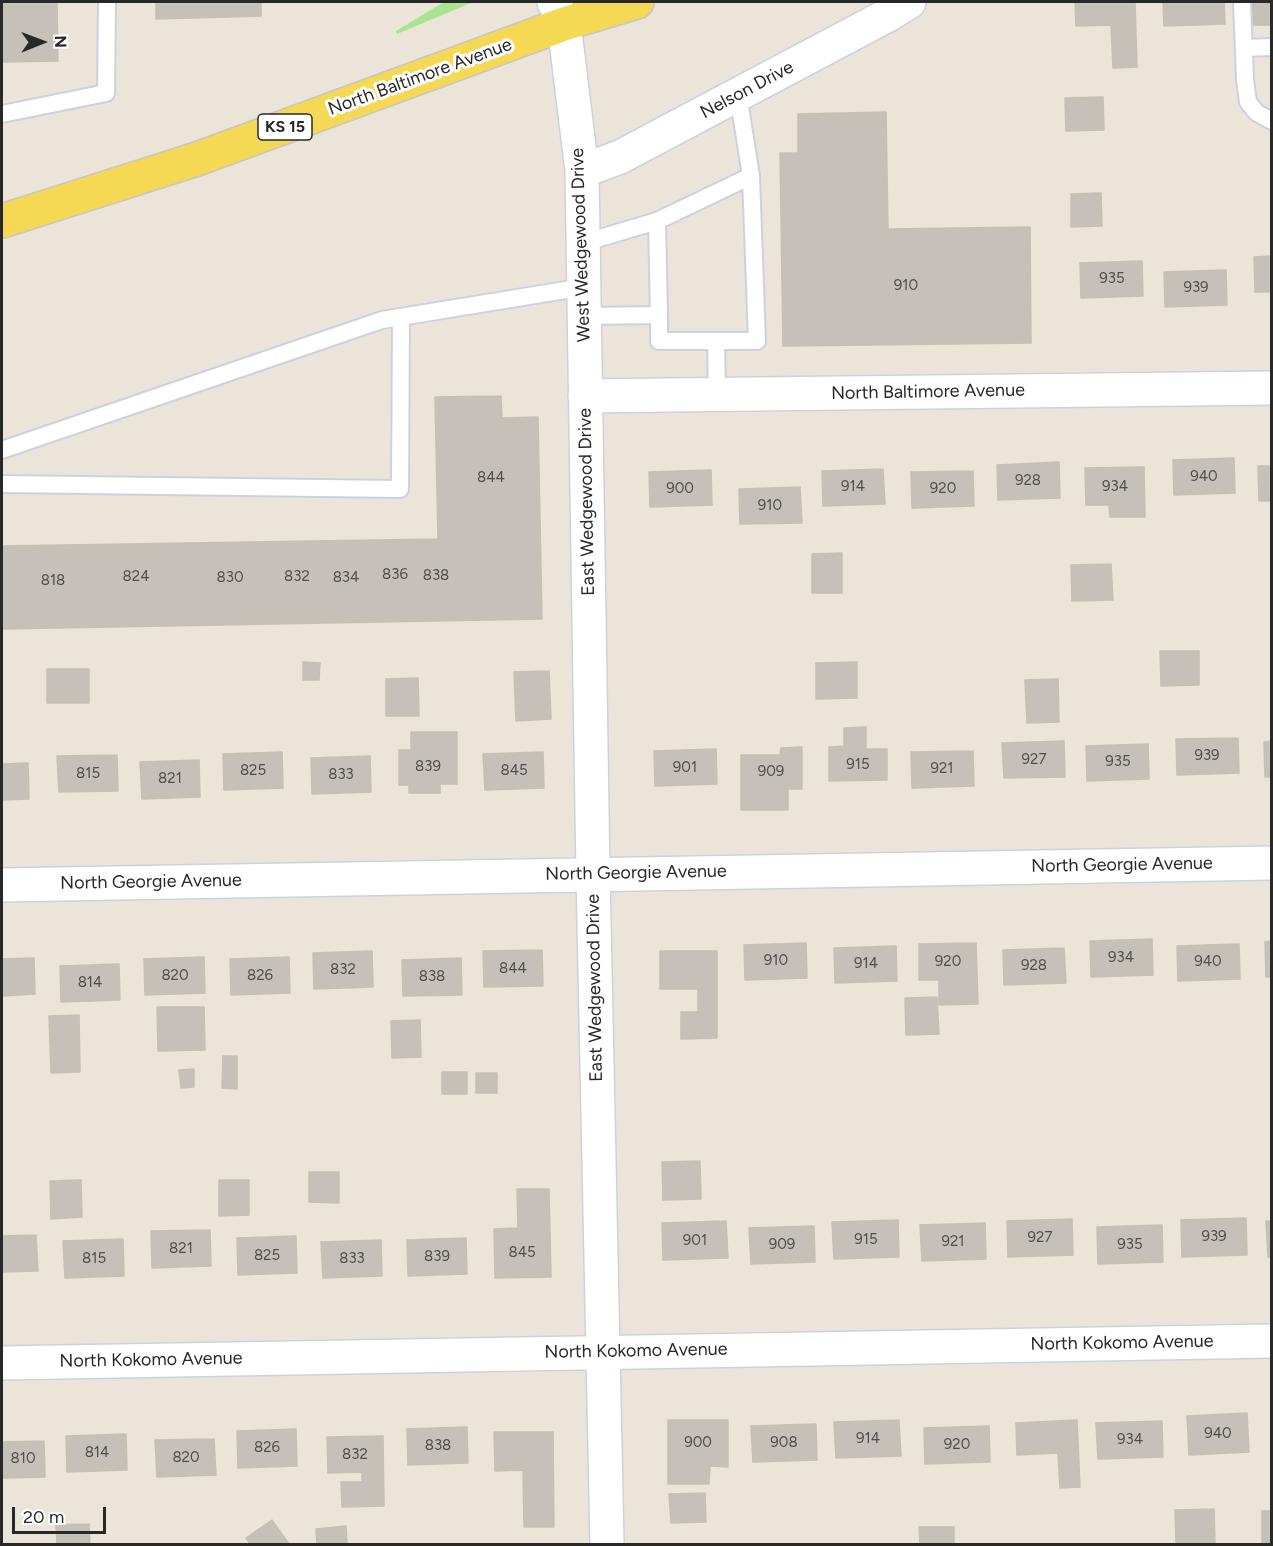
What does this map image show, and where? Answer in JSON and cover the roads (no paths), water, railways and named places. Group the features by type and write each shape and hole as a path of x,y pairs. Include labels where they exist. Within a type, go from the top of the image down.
{"main road":[{"name":"KS 15","path":"559,13 595,2"},
{"name":"KS 15","path":"559,13 637,2"},
{"name":"North Baltimore Avenue","path":"2,221 197,159 559,13"}],"street":[{"name":"Nelson Drive","path":"582,171 620,157 909,2"},
{"name":"West Wedgewood Drive","path":"559,13 582,171 585,396"},
{"name":"North Baltimore Avenue","path":"585,396 1272,388"},
{"name":"East Wedgewood Drive","path":"585,396 607,1545"},
{"name":"North Georgie Avenue","path":"2,885 1272,863"},
{"name":"North Kokomo Avenue","path":"2,1363 1272,1341"}],"lane":[{"path":"2,114 105,93 107,2"},
{"path":"1242,2 1248,102 1257,113 1272,121"},
{"path":"1244,48 1272,47"},
{"path":"657,221 660,341 757,340 751,176 738,94"},
{"path":"583,243 657,221 751,176"},
{"path":"2,450 382,320 584,302 659,315"},
{"path":"2,484 400,489 401,317"},
{"path":"716,341 717,394"}]}
